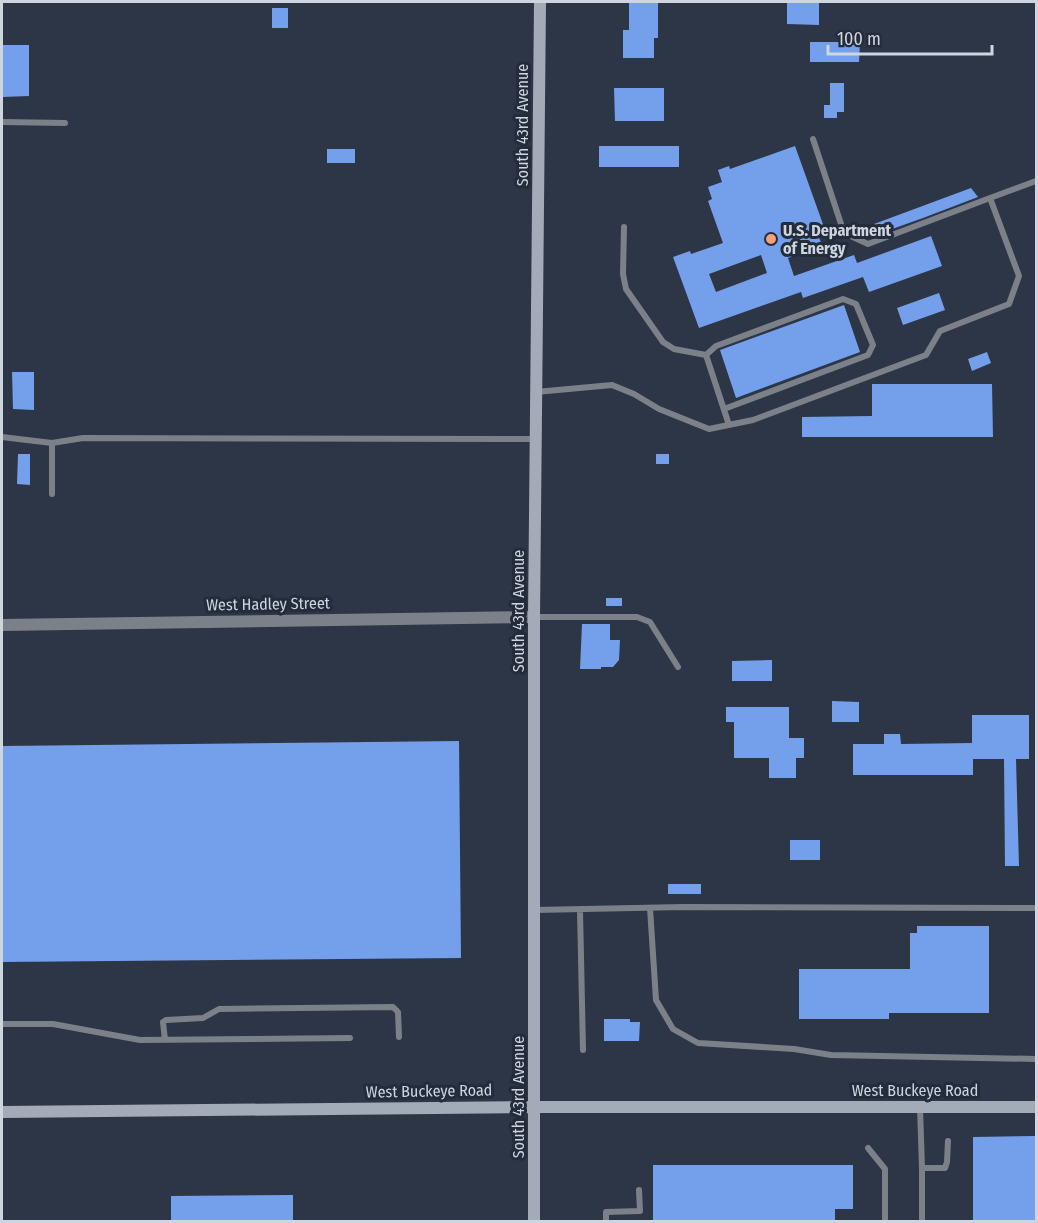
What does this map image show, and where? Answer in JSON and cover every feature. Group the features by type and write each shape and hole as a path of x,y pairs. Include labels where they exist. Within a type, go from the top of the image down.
{"main road":[{"name":"South 43rd Avenue","path":"534,1221 534,617 540,2"},
{"name":"West Buckeye Road","path":"2,1112 534,1107 1036,1107"}],"street":[{"name":"West Hadley Street","path":"2,625 534,617"}],"lane":[{"path":"2,122 65,123"},
{"path":"813,139 844,233 868,244 1036,181"},
{"path":"536,392 612,385 634,394 659,409 709,429 753,420 926,356 940,331 1009,303 1019,276 990,198"},
{"path":"624,227 623,274 626,289 663,342 674,350 706,355"},
{"path":"706,355 716,346 843,299 856,304 873,345 868,356 724,409"},
{"path":"706,355 729,425"},
{"path":"2,437 52,444 83,438 536,439"},
{"path":"52,444 52,494"},
{"path":"534,617 637,617 650,622 678,667"},
{"path":"650,908 656,1000 673,1029 698,1043 794,1049 831,1055 1036,1059"},
{"path":"534,910 1036,908"},
{"path":"580,910 583,1050"},
{"path":"165,1040 163,1022 166,1020 203,1018 219,1009 393,1007 398,1012 399,1037"},
{"path":"2,1024 53,1024 140,1040 350,1038"},
{"path":"920,1107 922,1221"},
{"path":"922,1168 945,1168 948,1141"},
{"path":"868,1148 885,1169 885,1221"},
{"path":"606,1221 606,1212 640,1210 639,1190"}],"building":[{"path":"629,2 658,3 658,38 654,38 654,58 623,58 623,30 629,30"},
{"path":"787,2 819,2 819,25 787,24"},
{"path":"272,8 288,8 288,28 272,28"},
{"path":"810,42 860,42 859,62 810,62"},
{"path":"3,45 29,45 29,96 3,97"},
{"path":"830,83 844,83 844,112 837,112 837,118 824,118 824,105 830,105"},
{"path":"614,88 664,88 664,121 615,121"},
{"path":"599,146 679,146 679,167 599,167"},
{"name":"U.S. Department of Energy","path":"795,146 824,227 816,230 822,245 788,258 794,276 854,255 857,263 931,236 942,266 869,292 863,277 803,298 801,292 699,328 673,257 690,251 691,254 723,243 708,201 712,199 708,187 722,182 718,170 729,166 730,169","holes":["761,255 767,273 716,292 709,274"]},
{"path":"327,149 355,149 355,163 327,163"},
{"path":"971,188 978,197 923,218 881,233 874,224"},
{"path":"939,293 945,310 903,325 897,308"},
{"path":"844,305 860,352 736,398 720,350"},
{"path":"987,352 991,363 972,371 968,359"},
{"path":"12,372 34,372 34,410 13,409"},
{"path":"872,384 992,384 993,437 802,437 802,417 872,416"},
{"path":"18,454 30,454 30,485 17,484"},
{"path":"656,454 669,454 669,464 656,464"},
{"path":"606,598 622,598 622,606 606,606"},
{"path":"582,624 610,624 610,640 620,640 619,660 613,667 580,669"},
{"path":"772,660 772,681 732,681 732,661"},
{"path":"832,701 859,702 859,722 832,722"},
{"path":"726,707 789,707 789,738 804,738 804,758 796,758 796,778 769,778 769,758 734,758 734,722 726,722"},
{"path":"972,715 1029,715 1029,759 1016,759 1019,866 1005,866 1004,759 973,759 973,775 853,775 853,744 884,744 884,734 900,734 901,744 972,743"},
{"path":"459,741 461,958 2,962 2,746"},
{"path":"790,840 820,840 820,860 790,860"},
{"path":"668,884 701,884 701,894 668,894"},
{"path":"917,926 989,926 989,1013 889,1013 889,1019 799,1019 799,969 910,969 910,933 917,933"},
{"path":"604,1019 630,1019 630,1022 640,1022 639,1041 604,1041"},
{"path":"1036,1136 1036,1221 973,1221 973,1137"},
{"path":"653,1165 853,1165 853,1209 835,1209 835,1221 653,1221"},
{"path":"293,1195 293,1221 171,1221 171,1196"}],"place":[{"name":"U.S. Department of Energy","path":"771,239"}]}
